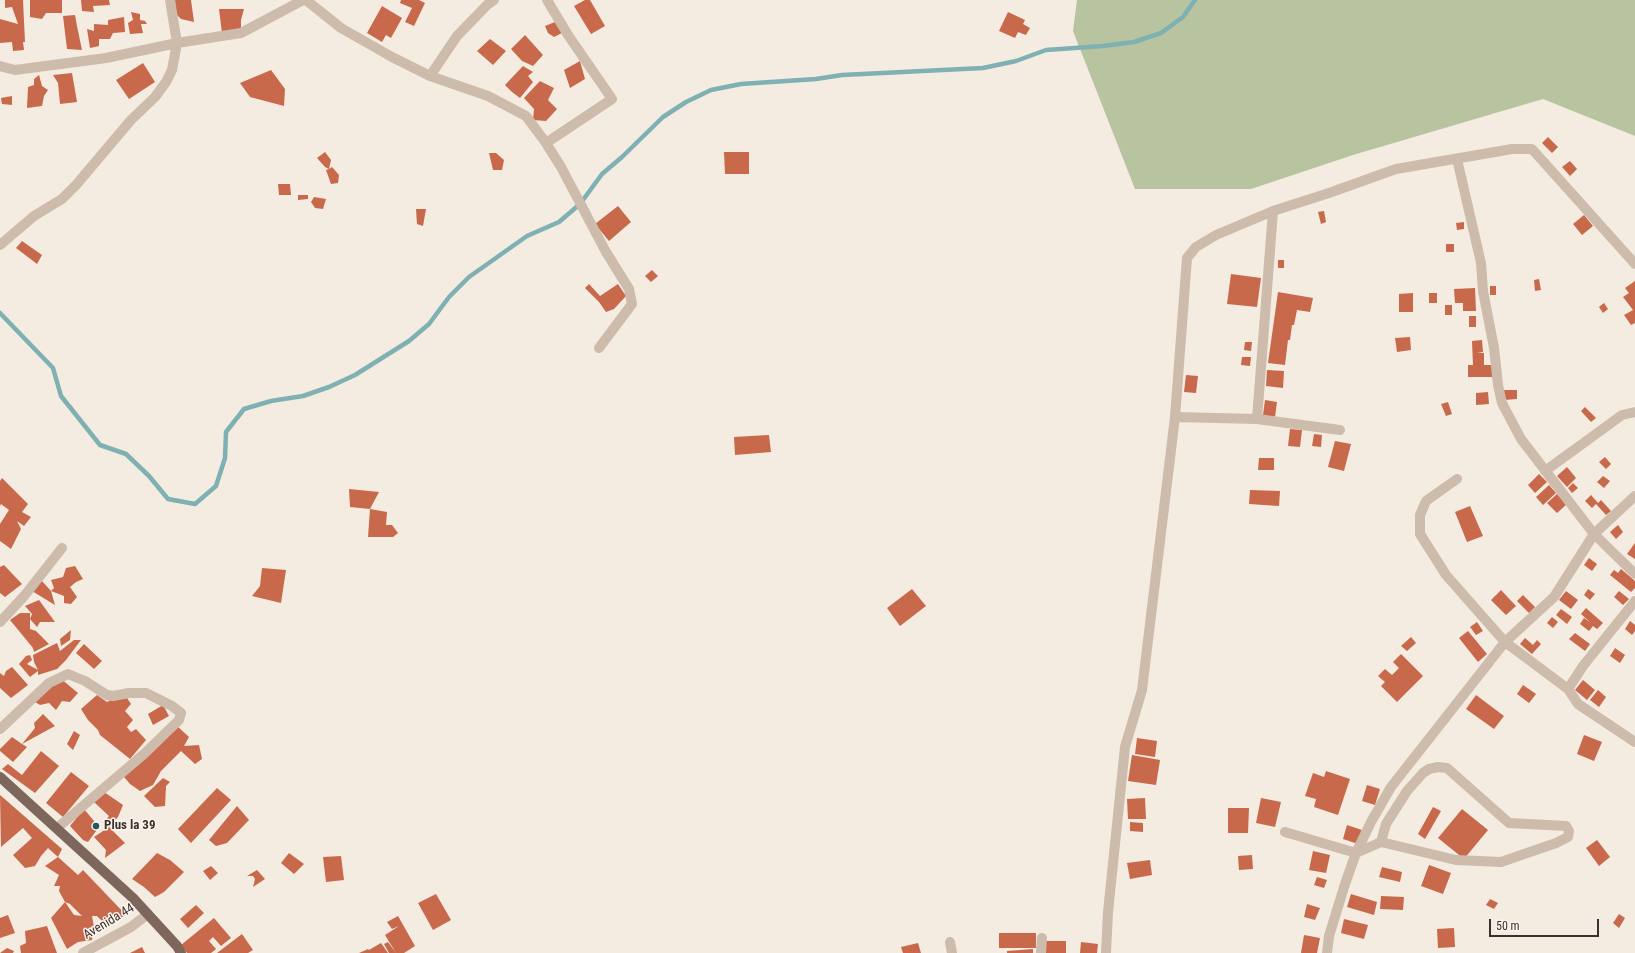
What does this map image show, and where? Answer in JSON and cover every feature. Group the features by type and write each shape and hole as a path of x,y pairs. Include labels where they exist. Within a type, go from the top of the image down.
{"main road":[{"path":"0,777 57,828 148,914 177,946 181,953"}],"street":[{"path":"0,244 34,216 62,199 91,169 130,120 155,97 166,82 172,70 177,43 170,0"},
{"path":"0,66 15,70 106,58 177,43 241,33 303,0"},
{"path":"306,0 341,28 392,57 430,76 488,96 526,116 546,143 606,252 629,289 632,304 599,348"},
{"path":"430,76 457,36 488,4 494,0"},
{"path":"546,143 612,98 568,35 548,0"},
{"path":"1106,953 1108,912 1125,747 1142,690 1175,417 1187,258 1196,247 1216,235 1273,211 1329,194 1396,169 1512,149 1532,149 1635,264"},
{"path":"1457,159 1481,263 1483,291 1494,348 1498,385 1502,403 1521,439 1545,471 1594,534 1635,574"},
{"path":"1257,419 1273,211"},
{"path":"1545,471 1622,415 1635,412"},
{"path":"1175,417 1257,419 1340,430"},
{"path":"1457,479 1426,501 1420,516 1420,534 1446,575 1505,642 1568,689 1578,704 1635,742"},
{"path":"1327,953 1329,936 1356,853 1371,822 1391,787 1505,642 1554,597 1594,534 1635,496"},
{"path":"0,622 25,595 62,548"},
{"path":"1568,689 1584,666 1635,601"},
{"path":"0,729 49,683 68,674 85,681 107,695 113,696 146,693 168,704 181,713 180,720 144,754 57,828"},
{"path":"1285,832 1356,853 1381,842 1456,860 1501,862 1556,843 1568,837 1569,831 1566,826 1509,823 1447,768 1438,767 1429,769 1423,773 1407,791 1386,824 1381,842"},
{"name":"Avenida 44","path":"83,953 131,927 148,914"},
{"path":"1041,953 1042,938"},
{"path":"950,942 952,953"}],"green space":[{"path":"1077,0 1635,0 1635,136 1543,99 1353,155 1251,189 1135,189 1073,31"}],"building":[{"path":"5,0 23,0 24,50 13,51 12,42 0,43 0,19 18,24 12,7 5,8"},
{"path":"30,0 62,0 62,13 46,13 42,19 30,17"},
{"path":"81,0 109,0 110,5 93,6 94,12 82,11"},
{"path":"175,0 191,0 194,22 181,19 176,14"},
{"path":"401,0 419,0 425,3 414,26 405,22 412,8 400,3"},
{"path":"585,0 590,0 605,26 591,34 574,6"},
{"path":"382,6 402,18 391,38 386,35 382,42 367,33"},
{"path":"219,9 244,9 241,20 241,31 222,33"},
{"path":"131,12 140,14 140,20 145,21 147,24 141,24 143,33 130,34 128,23 133,20"},
{"path":"1008,12 1025,20 1023,24 1030,28 1026,35 1018,32 1015,38 999,31"},
{"path":"75,15 82,50 67,49 63,16"},
{"path":"124,17 125,32 113,33 110,39 99,39 99,46 90,48 87,29 94,31 94,24 108,25 108,20"},
{"path":"555,22 562,33 554,37 548,33 545,26"},
{"path":"525,35 543,55 533,66 522,61 511,49"},
{"path":"490,39 506,51 493,65 477,51"},
{"path":"580,61 585,79 570,88 564,70"},
{"path":"143,63 155,82 129,99 116,80"},
{"path":"523,66 533,72 528,76 533,82 520,98 505,85"},
{"path":"271,70 285,89 284,106 250,97 240,83"},
{"path":"72,73 77,102 60,104 58,83 53,75"},
{"path":"39,75 42,86 48,90 44,96 42,106 27,108 28,87 34,85 34,79"},
{"path":"540,81 554,88 548,100 557,109 546,121 533,120 534,109 524,98"},
{"path":"12,96 12,105 2,104 1,98"},
{"path":"1548,137 1558,147 1552,153 1542,143"},
{"path":"325,152 331,160 329,169 325,167 317,158"},
{"path":"724,152 749,152 749,174 725,174"},
{"path":"489,153 496,153 504,160 502,170 493,170"},
{"path":"1570,161 1577,169 1570,176 1562,167"},
{"path":"332,167 339,175 338,183 331,184 326,170"},
{"path":"278,184 290,184 291,195 279,195"},
{"path":"298,195 308,195 308,199 298,200"},
{"path":"314,197 326,199 323,209 315,208 311,202"},
{"path":"618,206 631,222 609,241 595,224"},
{"path":"416,209 426,209 423,226 417,224"},
{"path":"1324,211 1326,222 1321,224 1318,212"},
{"path":"1584,215 1593,226 1582,235 1573,224"},
{"path":"1464,222 1464,229 1457,230 1456,223"},
{"path":"22,241 42,255 37,264 16,248"},
{"path":"1446,244 1454,244 1454,252 1446,252"},
{"path":"1278,260 1284,260 1284,268 1278,268"},
{"path":"652,270 658,276 651,282 645,276"},
{"path":"1231,274 1261,278 1257,307 1227,304"},
{"path":"1539,279 1541,290 1535,291 1534,280"},
{"path":"1635,281 1635,323 1631,325 1624,315 1633,310 1623,297 1629,293 1625,288"},
{"path":"589,284 600,296 618,284 626,296 614,309 606,312 599,302 585,288"},
{"path":"1490,286 1496,286 1496,295 1490,295"},
{"path":"1475,288 1476,311 1463,311 1463,303 1455,303 1454,289"},
{"path":"1278,292 1313,298 1310,312 1297,310 1294,325 1292,325 1290,340 1288,340 1285,365 1268,363"},
{"path":"1413,293 1413,312 1399,312 1399,294"},
{"path":"1429,293 1437,293 1437,303 1429,303"},
{"path":"1604,303 1608,309 1603,313 1599,307"},
{"path":"1445,305 1452,305 1452,315 1445,315"},
{"path":"1469,316 1476,316 1476,327 1469,327"},
{"path":"1410,337 1411,350 1397,352 1395,338"},
{"path":"1482,340 1483,352 1477,353 1484,353 1484,365 1492,365 1492,377 1468,377 1468,365 1473,365 1472,341"},
{"path":"1245,342 1252,342 1251,351 1244,350"},
{"path":"1242,357 1251,357 1250,366 1241,365"},
{"path":"1267,370 1284,371 1283,388 1266,386"},
{"path":"1186,375 1198,376 1196,393 1184,392"},
{"path":"1504,390 1517,390 1517,399 1504,400"},
{"path":"1488,392 1489,404 1476,405 1476,393"},
{"path":"1265,400 1277,402 1275,417 1263,415"},
{"path":"1448,402 1452,414 1446,416 1441,404"},
{"path":"1585,407 1596,418 1591,422 1581,411"},
{"path":"1290,429 1302,430 1300,447 1288,446"},
{"path":"1314,434 1322,435 1321,447 1312,446"},
{"path":"769,435 771,452 735,455 734,437"},
{"path":"1335,441 1351,444 1344,471 1328,467"},
{"path":"1605,457 1611,464 1606,469 1599,462"},
{"path":"1259,458 1274,458 1274,470 1258,470"},
{"path":"1567,467 1576,478 1567,487 1557,476"},
{"path":"1539,474 1547,482 1535,493 1528,485"},
{"path":"1603,476 1610,481 1604,488 1597,482"},
{"path":"2,478 28,504 22,512 31,517 24,526 17,521 21,529 11,549 0,541 0,524 9,510 1,504 0,506 0,481"},
{"path":"1573,483 1578,488 1572,493 1568,488"},
{"path":"1549,485 1556,493 1543,505 1536,497"},
{"path":"349,489 379,492 370,509 350,507"},
{"path":"1250,490 1280,491 1279,506 1249,504"},
{"path":"1557,494 1567,504 1557,513 1547,503"},
{"path":"1591,495 1598,503 1601,500 1611,511 1606,515 1596,504 1592,508 1585,501"},
{"path":"1470,506 1483,536 1467,542 1455,512"},
{"path":"370,509 387,512 386,525 392,525 398,533 393,537 368,537"},
{"path":"1618,525 1623,532 1616,539 1610,532"},
{"path":"1635,543 1635,559 1627,554"},
{"path":"1589,558 1597,564 1592,571 1584,565"},
{"path":"4,565 22,584 5,597 0,593 0,567"},
{"path":"75,566 83,579 70,587 77,597 71,604 64,603 64,596 51,591 54,588 51,580 63,577 66,568"},
{"path":"262,568 286,570 281,603 252,596 260,586"},
{"path":"1621,569 1635,581 1635,588 1631,592 1610,575 1614,570 1618,573"},
{"path":"42,581 51,591 55,605 32,591"},
{"path":"912,589 926,606 900,626 887,608"},
{"path":"1588,589 1595,594 1590,600 1584,595"},
{"path":"1501,590 1516,606 1506,615 1491,600"},
{"path":"1566,591 1578,600 1571,609 1559,600"},
{"path":"1619,591 1629,599 1623,605 1614,597"},
{"path":"1523,595 1535,607 1529,613 1517,601"},
{"path":"39,600 55,622 40,622 37,627 30,619 32,614 25,606"},
{"path":"1586,608 1603,623 1597,629 1593,626 1589,631 1580,624 1584,618 1591,623 1581,614"},
{"path":"1561,609 1572,617 1567,624 1556,615"},
{"path":"20,613 30,613 30,629 36,631 49,644 34,652 33,648 10,620"},
{"path":"1552,617 1558,622 1553,628 1547,623"},
{"path":"1630,621 1635,625 1635,631 1632,635 1625,629"},
{"path":"1477,622 1483,631 1476,635 1470,627"},
{"path":"71,630 70,640 61,646 60,639"},
{"path":"1468,631 1487,654 1478,662 1459,638"},
{"path":"1575,633 1590,644 1585,651 1569,639"},
{"path":"1411,637 1416,643 1407,651 1401,646"},
{"path":"1525,638 1533,645 1537,640 1541,644 1532,654 1520,644"},
{"path":"74,640 81,640 57,669 38,675 38,671 30,677 19,664 26,656 30,655 32,660 27,664 38,670 34,662 33,655 57,643 60,651"},
{"path":"84,644 102,661 94,669 76,653"},
{"path":"1615,648 1625,655 1620,663 1610,656"},
{"path":"1401,654 1423,676 1397,702 1381,686 1385,682 1378,676 1385,669 1392,675 1399,668 1393,662"},
{"path":"12,667 28,685 11,698 0,688 0,673 4,676 6,671"},
{"path":"60,678 78,693 70,702 62,701 56,710 49,703 40,705 35,702"},
{"path":"1583,680 1595,690 1587,700 1575,690"},
{"path":"1523,685 1536,694 1529,703 1517,694"},
{"path":"1598,690 1606,697 1599,707 1590,700"},
{"path":"97,695 107,702 120,695 127,698 131,704 125,711 133,720 127,727 131,732 136,729 146,740 130,759 100,735 98,730 88,720 81,709"},
{"path":"1476,695 1504,716 1494,729 1466,709"},
{"path":"163,705 169,716 153,725 148,714"},
{"path":"43,714 55,726 22,744 35,728 34,723"},
{"path":"176,725 189,737 184,746 199,745 202,759 195,764 181,751 161,771 153,785 140,791 130,784 124,777"},
{"path":"74,731 80,735 73,750 67,744"},
{"path":"1584,735 1602,742 1594,761 1577,754"},
{"path":"12,737 27,747 13,762 0,751 0,749"},
{"path":"1137,738 1157,741 1155,757 1135,754"},
{"path":"41,751 59,766 35,793 2,769 8,764 22,775"},
{"path":"1132,755 1160,760 1156,785 1128,781"},
{"path":"1326,771 1350,779 1338,815 1314,807 1316,799 1305,796 1313,773 1324,777"},
{"path":"71,772 89,786 63,817 46,803"},
{"path":"163,778 170,782 166,786 165,806 155,807 144,796"},
{"path":"1367,785 1380,789 1375,805 1362,801"},
{"path":"217,788 231,800 191,843 178,829"},
{"path":"104,792 123,805 118,817 109,827 103,823 109,816 94,802"},
{"path":"0,795 62,849 58,857 48,848 35,866 25,868 13,855 32,838 23,828 1,847"},
{"path":"1145,798 1146,819 1128,819 1127,799"},
{"path":"1261,798 1281,802 1275,827 1256,823"},
{"path":"237,806 249,820 227,843 216,846 209,840"},
{"path":"1433,807 1441,811 1425,839 1418,834"},
{"path":"1228,808 1249,808 1248,833 1228,833"},
{"path":"84,809 99,827 88,842 83,840 70,826"},
{"path":"1462,809 1488,830 1464,859 1438,838"},
{"path":"1130,822 1143,823 1143,832 1130,831"},
{"path":"1347,825 1362,830 1358,844 1343,839"},
{"path":"109,827 125,843 105,858 106,850 94,837"},
{"path":"1597,840 1610,857 1599,866 1586,848"},
{"path":"1313,851 1330,855 1326,873 1309,870"},
{"path":"157,853 170,860 184,872 164,892 155,897 132,879"},
{"path":"289,853 304,864 294,874 281,863"},
{"path":"1252,855 1253,869 1239,870 1238,856"},
{"path":"341,856 344,880 326,882 323,857"},
{"path":"58,857 78,875 83,870 126,915 106,925 97,916 92,916 94,927 92,940 78,942 67,949 51,918 65,902 59,891 60,886 54,886 59,875 45,866","holes":["65,902 70,904 82,916 74,915"]},
{"path":"1150,860 1152,875 1130,879 1127,863"},
{"path":"1429,865 1451,873 1443,894 1421,886"},
{"path":"211,866 218,873 210,880 203,871"},
{"path":"1382,867 1402,872 1400,882 1379,877"},
{"path":"257,870 265,879 253,887 255,879 253,876 247,876"},
{"path":"1317,877 1327,880 1324,888 1314,885"},
{"path":"436,894 451,920 433,930 418,903"},
{"path":"1351,894 1377,902 1374,915 1347,907"},
{"path":"1381,896 1404,897 1403,910 1380,909"},
{"path":"1490,899 1498,903 1494,909 1486,905"},
{"path":"1307,904 1320,908 1315,920 1304,917"},
{"path":"196,905 204,913 188,928 180,919"},
{"path":"1619,914 1625,918 1619,928 1613,923"},
{"path":"8,915 15,933 0,938 0,918"},
{"path":"398,916 415,946 404,953 396,953 385,935 399,926 392,929 387,922"},
{"path":"214,918 231,938 221,946 213,937 209,941 216,949 211,953 187,953 181,945"},
{"path":"1344,919 1368,925 1364,939 1341,933"},
{"path":"47,926 57,953 21,953 20,946 26,943 25,931"},
{"path":"1454,928 1455,947 1438,948 1437,929"},
{"path":"999,933 1036,933 1036,948 999,948"},
{"path":"242,934 253,950 248,953 217,953"},
{"path":"1304,935 1320,938 1317,953 1301,953"},
{"path":"1046,941 1066,941 1066,953 1046,953"},
{"path":"388,942 396,953 389,953 384,944"},
{"path":"1081,942 1098,944 1097,953 1080,953"},
{"path":"381,943 388,953 359,953 368,949 369,950"},
{"path":"918,943 921,953 903,953 901,947"},
{"path":"142,947 145,953 130,953"},
{"path":"7,948 14,951 13,953 0,953"},
{"path":"1033,949 1033,953 1007,953 1007,951"}],"waterway":[{"path":"0,313 53,368 61,396 100,445 126,454 149,476 168,499 195,504 216,486 225,458 226,432 244,409 271,401 303,396 329,387 355,375 409,341 429,324 449,297 469,277 527,236 559,222 580,204 602,174 622,157 663,117 686,102 711,90 741,84 816,79 842,75 983,68 1016,61 1046,50 1134,42 1161,33 1183,17 1195,0"}],"place":[{"name":"Plus la 39","path":"96,826"}]}
